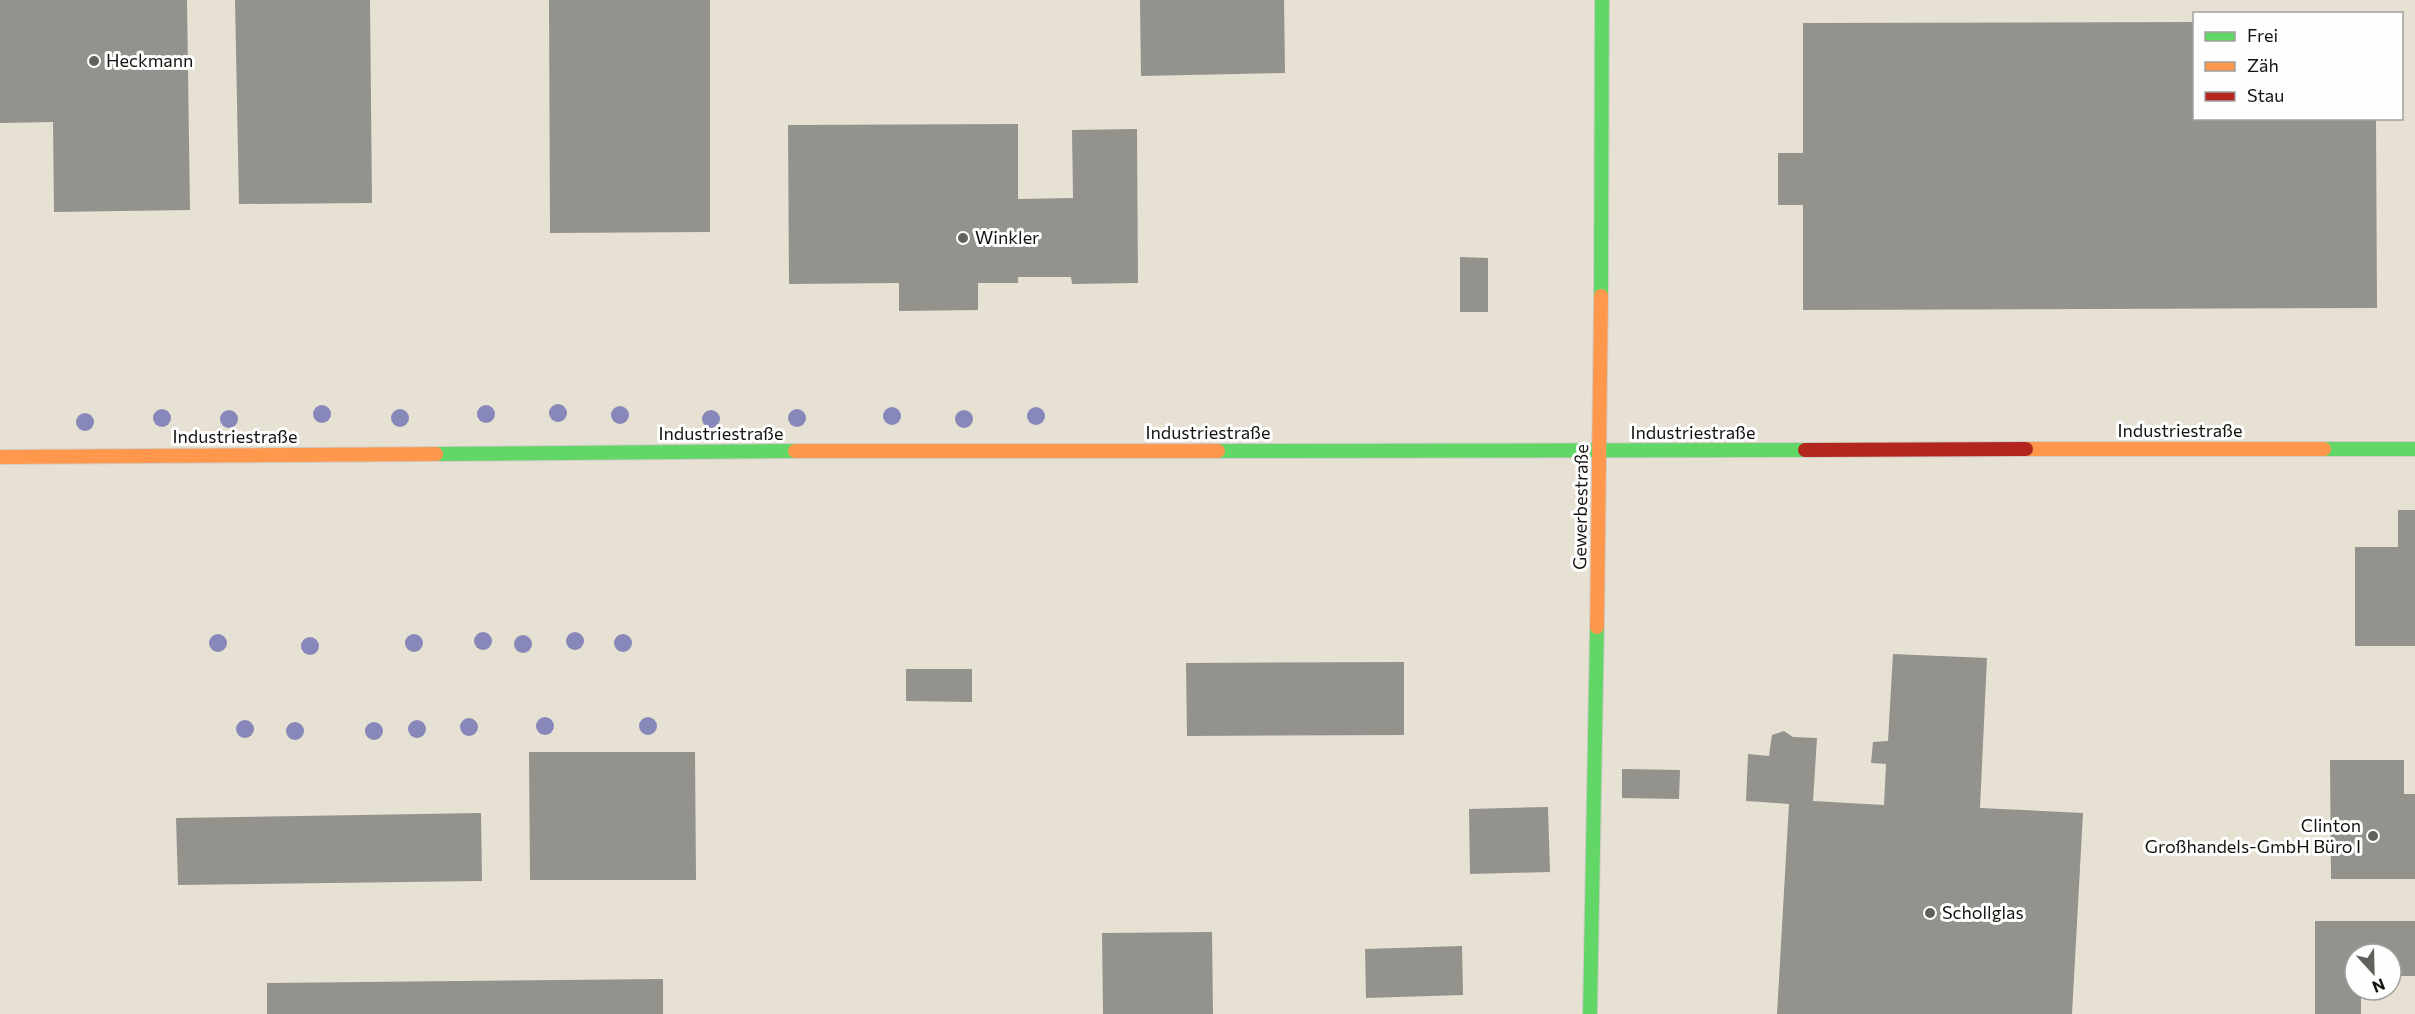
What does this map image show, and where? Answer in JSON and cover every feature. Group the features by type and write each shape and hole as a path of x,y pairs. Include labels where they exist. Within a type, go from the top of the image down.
{"street":[{"name":"Gewerbestraße","path":"1590,1014 1600,452 1602,0"},
{"name":"Industriestraße","path":"0,457 813,451 1600,452 2415,449"}],"shaded area":[{"path":"0,0 2415,0 2415,1014 0,1014"}],"building":[{"name":"Heckmann","path":"0,0 187,0 190,210 54,212 53,122 0,123"},
{"path":"235,0 370,0 372,203 239,204"},
{"path":"549,0 710,0 710,232 550,233"},
{"path":"1140,0 1284,0 1285,73 1141,76"},
{"path":"2193,22 2193,120 2376,120 2377,308 1803,310 1803,205 1778,205 1778,153 1803,153 1803,23"},
{"name":"Winkler","path":"1018,124 1018,199 1073,198 1072,130 1137,129 1138,283 1072,284 1071,277 1018,277 1018,283 978,283 978,310 899,311 899,283 789,284 788,125"},
{"path":"1460,257 1488,258 1488,312 1460,312"},
{"path":"2398,510 2415,510 2415,646 2355,646 2355,547 2398,547"},
{"name":"Schollglas","path":"1893,654 1987,658 1980,808 2083,813 2072,1014 1777,1014 1789,804 1746,801 1748,754 1769,756 1772,735 1784,731 1793,737 1817,738 1813,801 1884,805 1886,764 1871,763 1873,742 1888,741"},
{"path":"1404,662 1404,735 1187,736 1186,663"},
{"path":"906,669 972,669 972,702 906,701"},
{"path":"529,752 695,752 696,880 530,880"},
{"name":"Clinton Großhandels-GmbH Büro I","path":"2330,760 2404,760 2404,794 2415,794 2415,879 2331,879"},
{"path":"1622,769 1680,770 1679,799 1622,798"},
{"path":"1548,807 1550,872 1470,874 1469,809"},
{"path":"481,813 482,881 178,885 176,818"},
{"path":"2315,921 2415,921 2415,976 2403,976 2403,942 2343,942 2343,1002 2361,1002 2361,1014 2315,1014"},
{"path":"1212,932 1213,1014 1103,1014 1102,933"},
{"path":"1462,946 1463,995 1366,998 1365,949"},
{"path":"663,979 663,1014 267,1014 267,983"}],"traffic: fast":[{"path":"1601,296 1602,0"},
{"path":"2324,449 2415,449"},
{"path":"1218,451 1805,450"},
{"path":"436,454 795,451"},
{"path":"1590,1014 1597,627"}],"traffic: slow":[{"path":"1597,627 1601,296"},
{"path":"2026,449 2324,449"},
{"path":"795,451 1218,451"},
{"path":"0,457 436,454"}],"traffic: jam":[{"path":"1805,450 2026,449"}],"place":[{"name":"Heckmann","path":"94,61"},
{"name":"Winkler","path":"963,238"},
{"name":"Clinton Großhandels-GmbH Büro I","path":"2373,836"},
{"name":"Schollglas","path":"1930,913"}]}
